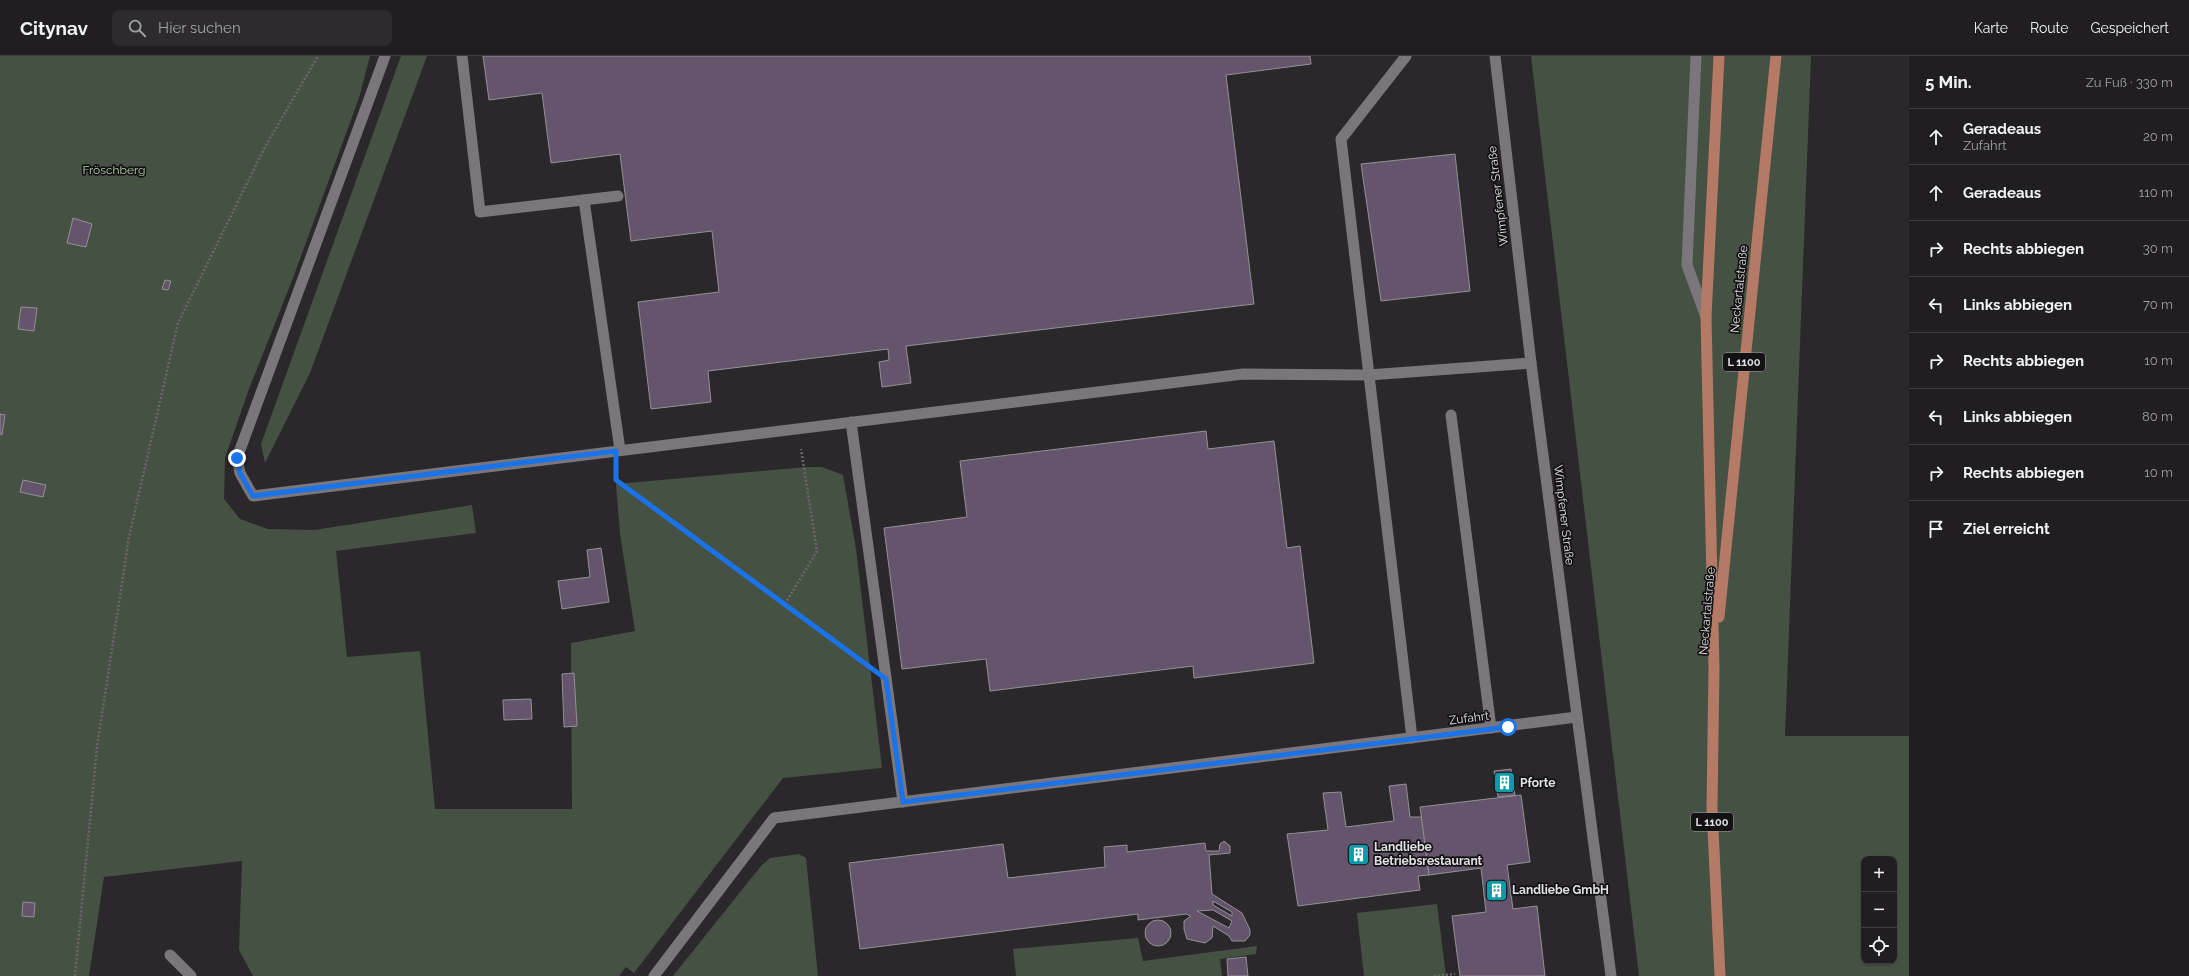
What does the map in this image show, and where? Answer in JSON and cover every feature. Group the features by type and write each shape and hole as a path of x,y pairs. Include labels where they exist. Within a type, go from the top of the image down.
{"main road":[{"name":"Neckartalstraße","path":"1719,56 1706,317 1714,668 1712,808 1720,976"},
{"name":"Neckartalstraße","path":"1714,668 1776,56"}],"street":[{"path":"385,56 237,458 240,473 253,496 1243,374 1369,375 1531,363"},
{"path":"462,56 480,212 618,196"},
{"path":"1406,56 1341,139 1412,738"},
{"name":"Wimpfener Straße","path":"1495,56 1531,363 1611,976"},
{"path":"1696,56 1687,265 1706,317"},
{"path":"584,200 618,451"},
{"path":"1451,415 1491,728"},
{"path":"850,422 903,802"},
{"name":"Zufahrt","path":"654,976 774,818 1577,717"},
{"path":"170,955 191,976"}],"path":[{"path":"75,976 97,747 129,537 178,323 265,147 318,56"},
{"path":"785,604 817,551 798,428"},
{"path":"618,451 616,480 886,679"},
{"path":"1434,976 1455,974"}],"green space":[{"name":"Fröschberg","path":"0,56 370,56 359,98 293,278 249,389 225,458 224,499 240,519 268,529 315,530 472,505 476,533 336,551 347,657 420,651 435,809 572,809 571,643 635,631 620,534 616,484 806,467 822,467 843,475 856,549 882,768 783,778 634,973 626,967 619,976 253,976 239,950 242,861 104,877 89,976 0,976"},
{"path":"401,56 427,56 310,373 265,463 261,444"},
{"path":"1531,56 1811,56 1785,736 1909,736 1909,976 1639,976"},
{"path":"799,854 806,858 818,976 673,976 761,866 770,858"},
{"path":"1437,904 1446,976 1364,976 1357,913"},
{"path":"1138,938 1143,961 1257,946 1256,954 1220,959 1222,976 1016,976 1013,949"}],"building":[{"path":"483,56 1310,56 1311,64 1226,75 1254,304 906,346 911,383 882,387 879,362 889,360 888,349 708,371 711,402 651,409 638,302 719,292 712,231 631,241 620,154 551,163 542,93 489,100"},
{"path":"1455,154 1470,291 1381,301 1361,164"},
{"path":"73,218 92,224 86,247 67,243"},
{"path":"165,280 171,281 168,290 162,289"},
{"path":"21,307 37,308 34,331 18,329"},
{"path":"0,414 5,415 2,435 0,434"},
{"path":"1206,431 1208,449 1274,441 1287,548 1300,546 1314,663 1194,678 1193,666 990,691 986,659 902,669 884,528 967,517 960,461"},
{"path":"23,480 46,485 43,497 20,492"},
{"path":"601,548 609,602 562,609 558,581 590,577 587,550"},
{"path":"574,673 577,726 564,727 562,674"},
{"path":"531,699 532,719 504,720 503,700"},
{"name":"Pforte","path":"1511,769 1515,795 1498,797 1494,771"},
{"name":"Landliebe Betriebsrestaurant","path":"1406,784 1410,817 1422,817 1429,875 1418,876 1420,890 1298,906 1287,834 1328,830 1323,793 1341,792 1346,827 1394,821 1389,786"},
{"name":"Landliebe GmbH","path":"1521,795 1530,862 1507,865 1513,909 1537,906 1545,976 1460,976 1452,916 1486,912 1481,868 1429,875 1420,807"},
{"path":"1224,841 1230,846 1230,853 1209,855 1212,894 1242,913 1250,930 1250,935 1245,941 1232,941 1229,936 1213,926 1212,938 1205,943 1187,939 1184,929 1184,921 1191,916 1186,914 1138,920 1138,914 860,949 849,863 1003,844 1008,878 1105,867 1104,847 1127,845 1127,852 1205,843 1206,851 1219,851 1220,844","holes":["1213,901 1232,912 1232,916 1213,905","1213,910 1232,921 1229,928 1197,911"]},
{"path":"23,902 35,903 34,917 22,916"},
{"path":"1158,920 1167,924 1171,933 1167,942 1158,946 1149,942 1145,933 1149,924"},
{"path":"1246,957 1248,976 1228,976 1227,959"}],"place":[{"name":"Pforte","path":"1505,783"},
{"name":"Landliebe Betriebsrestaurant","path":"1358,854"},
{"name":"Landliebe GmbH","path":"1497,890"}],"route":[{"path":"237,458 240,473 253,496 616,451 616,480 886,679 903,802 1508,727"}]}
